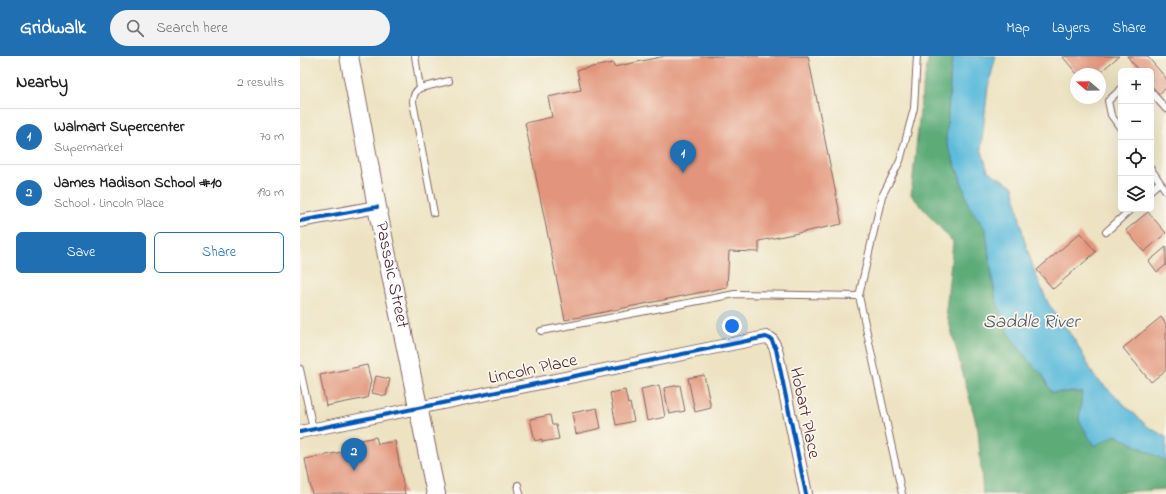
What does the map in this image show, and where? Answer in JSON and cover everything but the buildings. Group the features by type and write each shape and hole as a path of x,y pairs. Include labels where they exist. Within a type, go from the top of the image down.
{"main road":[{"name":"Passaic Street","path":"349,56 377,207 436,494"}],"street":[{"path":"300,221 377,207"},
{"name":"Lincoln Place","path":"300,432 752,339 766,337 771,339"},
{"name":"Hobart Place","path":"771,339 776,349 806,494"}],"lane":[{"path":"415,56 420,88"},
{"path":"902,494 859,296 882,196 900,161 914,108 917,56"},
{"path":"434,213 413,97 420,88 449,81"},
{"path":"1118,92 1108,101 1111,115 1118,125"},
{"path":"1154,95 1166,109"},
{"path":"1154,173 1166,192"},
{"path":"1154,187 1160,182"},
{"path":"1106,232 1128,212"},
{"path":"541,331 735,294 859,296"},
{"path":"300,369 313,429"},
{"path":"518,485 520,494"}],"green space":[{"path":"929,56 954,56 951,68 946,142 960,177 969,206 986,230 996,300 1029,361 1042,374 1051,392 1082,392 1079,420 1116,435 1166,461 1166,489 1092,494 983,494 978,430 946,311 953,242 911,195 922,92"}],"water":[{"name":"Saddle River","path":"954,56 996,56 988,87 981,148 988,171 1013,186 1024,239 1035,273 1048,303 1076,342 1094,376 1147,426 1166,437 1166,461 1116,435 1094,446 1079,420 1082,392 1051,392 1042,374 1029,361 1008,333 996,300 986,230 969,206 960,177 946,142 951,68"}],"cycle path":[{"path":"300,221 377,207"},
{"path":"300,432 766,337 771,339 776,349 806,494"}],"place":[{"name":"Walmart Supercenter","path":"683,173"},
{"name":"James Madison School #10","path":"354,471"}]}
